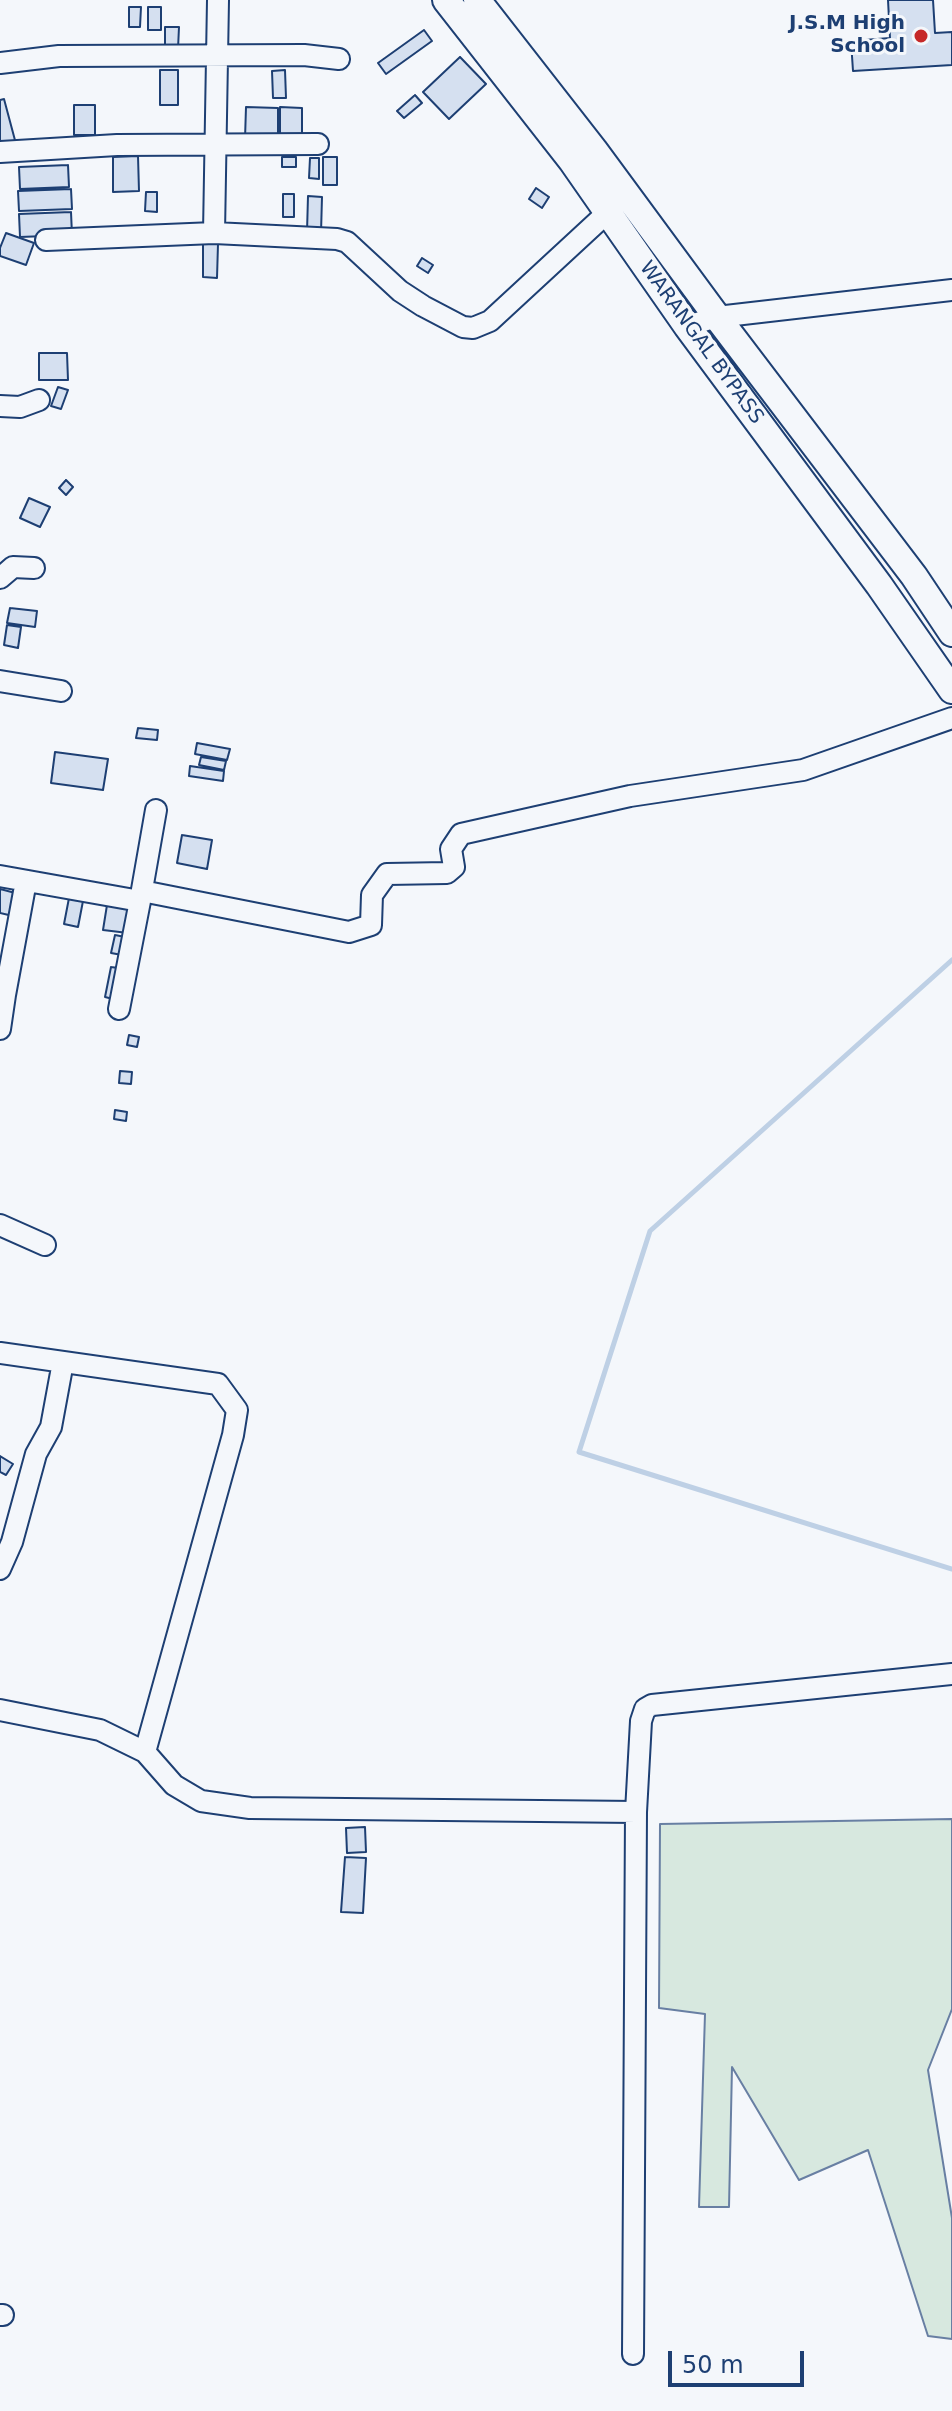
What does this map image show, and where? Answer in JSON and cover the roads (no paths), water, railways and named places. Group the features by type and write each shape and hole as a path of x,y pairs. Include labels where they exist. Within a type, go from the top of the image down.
{"main road":[{"name":"WARANGAL BYPASS","path":"446,0 572,161 687,326 879,585 952,690"},
{"name":"WARANGAL BYPASS","path":"477,0 594,150 914,576 952,633"}],"street":[{"path":"214,233 218,0"},
{"path":"0,63 59,56 304,55 339,59"},
{"path":"0,152 117,145 318,144"},
{"path":"46,240 214,233 337,239 347,242 400,291 463,327 473,328 490,321 608,212"},
{"path":"687,326 717,317 952,290"},
{"path":"0,406 20,407 39,400"},
{"path":"0,578 13,567 34,568"},
{"path":"0,681 61,691"},
{"path":"0,876 141,896 349,932 371,925 372,895 387,874 447,873 454,867 451,849 461,834 630,796 803,770 952,718"},
{"path":"119,1009 156,810"},
{"path":"0,1029 2,994 26,881"},
{"path":"0,1225 45,1245"},
{"path":"0,1353 218,1384 237,1410 233,1435 145,1752"},
{"path":"0,1569 12,1542 36,1454 51,1427 63,1362"},
{"path":"633,2354 636,1812 641,1721 645,1709 652,1705 952,1674"},
{"path":"0,1710 100,1730 145,1752 174,1785 201,1801 250,1808 636,1812"}],"waterway":[{"path":"952,960 650,1231 579,1452 952,1569"}],"place":[{"name":"J.S.M High School","path":"921,36"}]}
